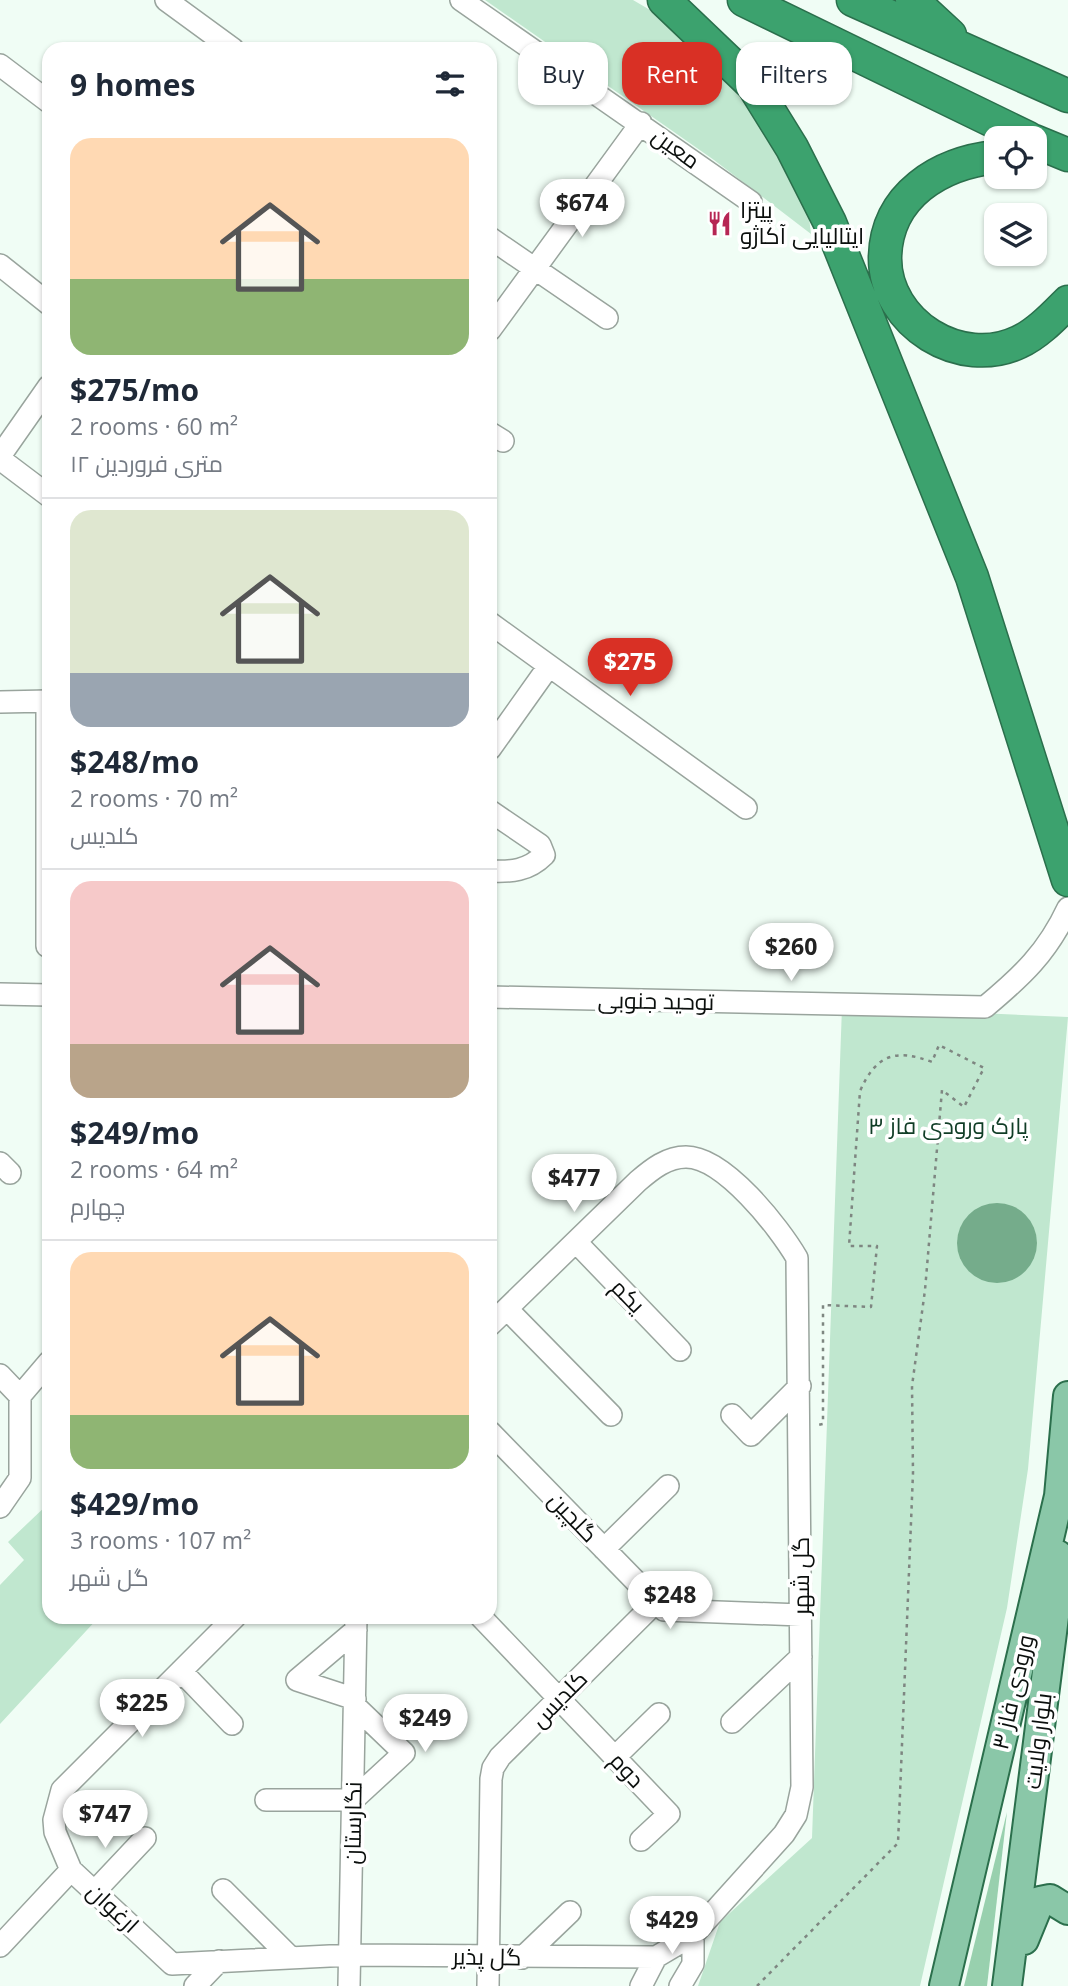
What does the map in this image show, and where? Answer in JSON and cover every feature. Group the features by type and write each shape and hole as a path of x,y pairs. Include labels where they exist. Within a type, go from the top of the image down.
{"highway":[{"path":"664,0 754,85 792,148 830,223 972,577 1068,880"},
{"path":"744,0 999,126"},
{"path":"853,0 1068,96"},
{"path":"912,0 972,54"},
{"path":"984,160 940,171 920,184 903,205 892,227 885,259 892,291 915,325 944,344 969,352 997,351 1021,342 1068,302"}],"main road":[{"name":"ورودی فاز ۳","path":"944,1986 1059,1496 1068,1395"},
{"name":"بلوار ولایت","path":"1007,1986 1056,1601 1059,1496"},
{"path":"1007,1986 1040,1901 1050,1899 1068,1910"}],"street":[{"path":"166,0 223,42"},
{"name":"معین","path":"461,0 751,202"},
{"path":"0,65 42,97"},
{"path":"497,320 641,123"},
{"path":"497,243 607,318"},
{"path":"0,265 42,298"},
{"path":"42,396 0,457 42,490"},
{"path":"497,628 746,808"},
{"path":"497,739 550,666"},
{"path":"0,702 42,701"},
{"path":"497,816 540,845 544,855 537,862 515,872 497,871"},
{"name":"توحید جنوبی","path":"497,997 985,1007 1031,968 1057,932 1068,908"},
{"path":"0,994 42,995"},
{"name":"گل شهر","path":"576,1242 651,1170 664,1162 686,1157 703,1160 728,1176 777,1229 797,1258 802,1787 796,1815 784,1834 693,1935 656,1957 625,1958"},
{"path":"497,1318 576,1242"},
{"name":"یکم","path":"576,1242 680,1350"},
{"path":"507,1309 611,1415"},
{"path":"0,1507 20,1478 20,1396 42,1370"},
{"path":"0,1375 20,1396"},
{"path":"732,1415 751,1434 800,1386"},
{"name":"گلچین","path":"497,1439 656,1602"},
{"path":"604,1549 668,1486"},
{"path":"656,1602 664,1609 801,1615"},
{"name":"کلدیس","path":"488,1986 493,1768 656,1602"},
{"name":"ارغوان","path":"227,1624 62,1790 54,1820 55,1832 71,1870 96,1890 172,1964 349,1955"},
{"path":"266,1800 353,1800 404,1753 355,1702 297,1680 356,1624"},
{"name":"نگارستان","path":"349,1986 356,1624"},
{"path":"488,1624 560,1698"},
{"path":"732,1722 801,1657"},
{"path":"181,1671 232,1724"},
{"name":"دوم","path":"560,1698 669,1814 641,1840"},
{"path":"615,1757 659,1714"},
{"path":"96,1890 145,1838"},
{"path":"0,1946 71,1870"},
{"path":"223,1889 289,1956"},
{"path":"522,1958 570,1912"},
{"path":"680,1986 693,1964 693,1935"},
{"name":"گل پذیر","path":"349,1955 625,1958"},
{"path":"641,1986 656,1957"},
{"path":"195,1986 219,1961"}],"path":[{"path":"757,1986 898,1843 914,1474 912,1386 942,1090 964,1107 984,1068 939,1045 932,1062 907,1052 883,1060 870,1069 860,1091 849,1246 877,1246 871,1307 824,1305 824,1424 800,1425"}],"green space":[{"path":"485,0 633,0 674,24 692,42 622,42 622,96 608,86 608,42 545,42"},
{"path":"722,72 736,86 736,105 755,105 760,110 806,192 811,234 714,160 635,105 722,105"},
{"name":"پارک ورودی فاز ۳","path":"842,1007 1068,1017 1028,1469 1007,1608 920,1986 698,1986 720,1922 812,1838"},
{"path":"42,1510 42,1624 93,1624 0,1724 0,1585 24,1560 8,1542"}],"shaded area":[{"path":"997,1203 1012,1206 1025,1215 1034,1228 1037,1243 1034,1258 1025,1271 1012,1280 997,1283 982,1280 969,1271 960,1258 957,1243 960,1228 969,1215 982,1206"},
{"path":"1007,1812 987,1986 964,1986"}],"place":[{"name":"پیتزا ایتالیایی آکاژو","path":"720,223"}]}
